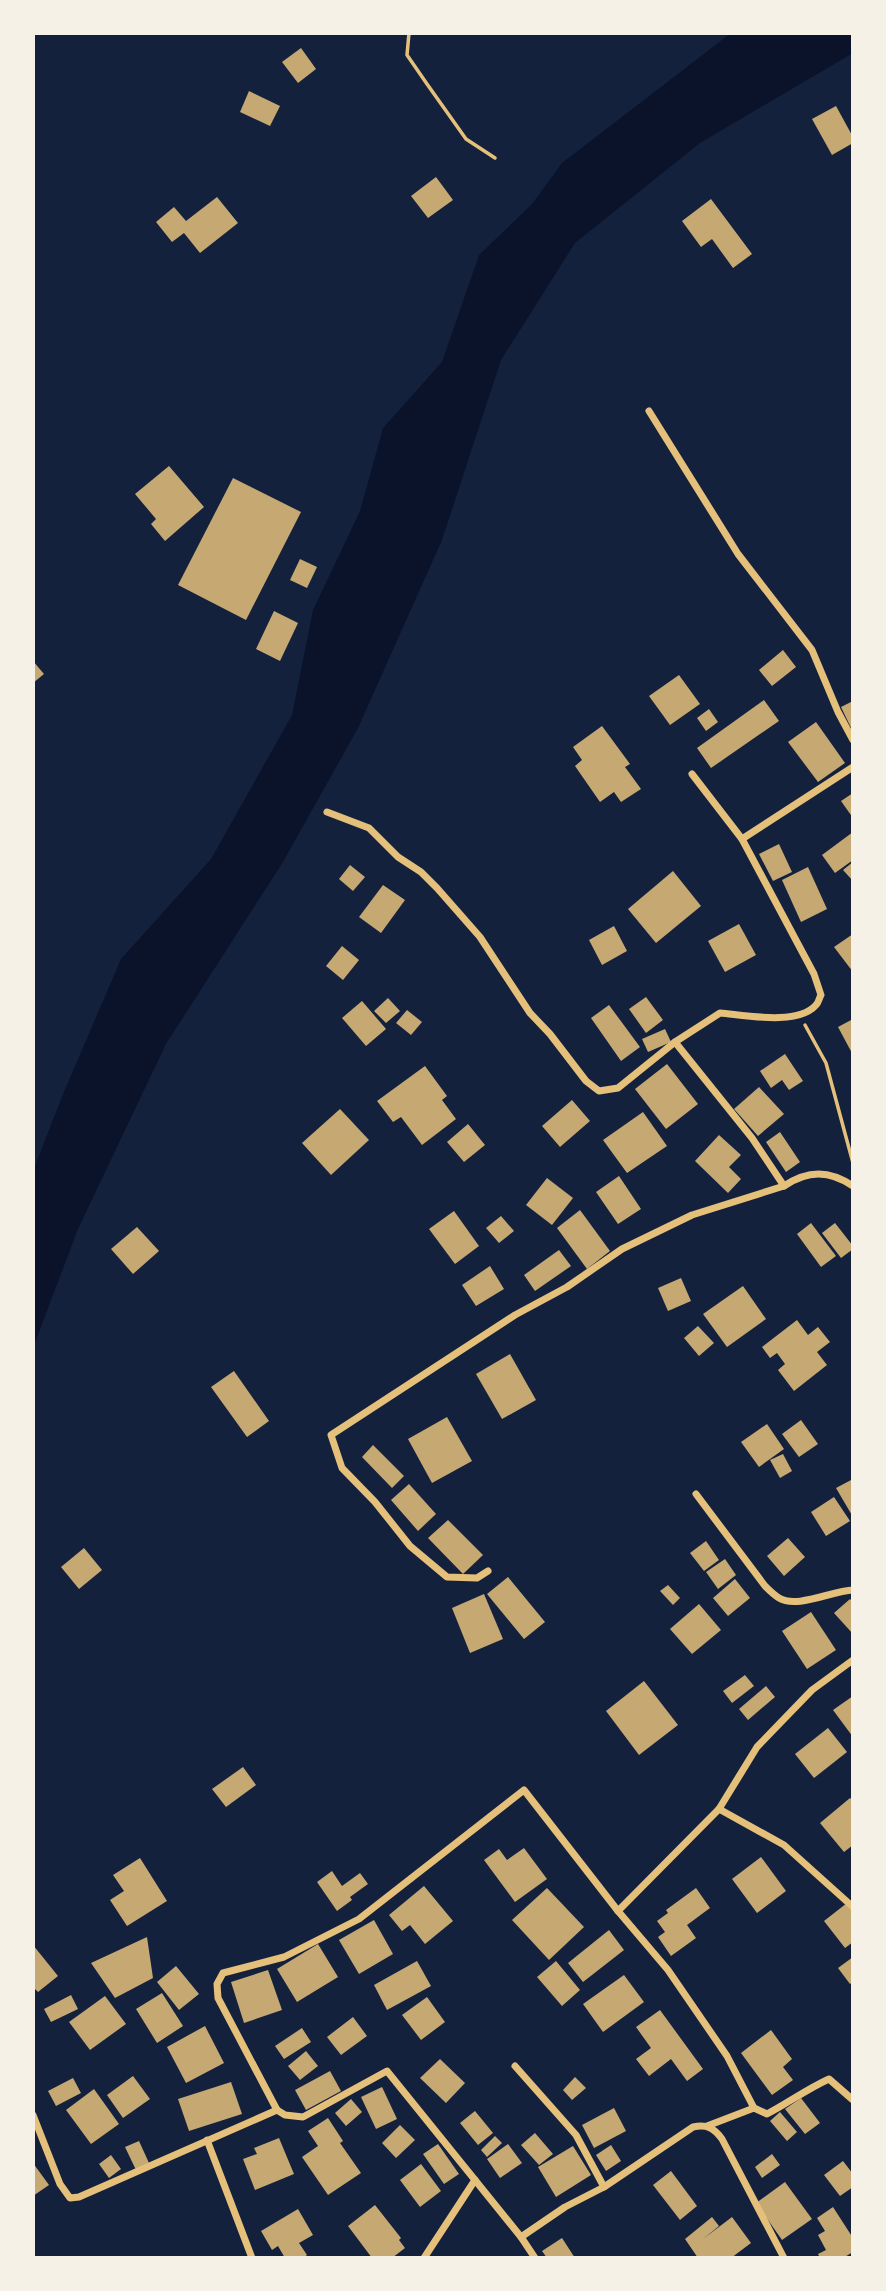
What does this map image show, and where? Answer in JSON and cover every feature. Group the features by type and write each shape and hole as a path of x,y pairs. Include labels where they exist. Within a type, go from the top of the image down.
{"street":[{"path":"649,411 738,554 812,650 853,740"},
{"path":"742,839 853,767"},
{"path":"327,812 369,828 398,857 421,872 438,888 480,937 530,1013 586,1081 599,1091 618,1088 675,1042 720,1013 749,1017 799,1014 816,1006 821,995 814,974 742,839 692,774"},
{"path":"675,1042 752,1138 784,1186"},
{"path":"488,1571 477,1578 447,1577 410,1546 342,1468 331,1435 515,1315 567,1287 622,1249 692,1215 784,1186 797,1177 815,1173 840,1177 853,1186"},
{"path":"696,1494 765,1586 779,1598 793,1603 842,1590 853,1590"},
{"path":"618,1910 719,1809 757,1747 811,1690 853,1660"},
{"path":"535,2258 521,2236 387,2071 303,2117 285,2115 276,2110 218,1997 217,1984 223,1973 284,1957 359,1919 524,1790 668,1970 720,2045 754,2108 767,2113 829,2079 853,2099"},
{"path":"719,1809 784,1844 853,1907"},
{"path":"515,2066 576,2135 604,2187"},
{"path":"521,2236 565,2207 604,2187 693,2127 707,2126 754,2108"},
{"path":"33,2115 60,2184 70,2198 79,2197 276,2110"},
{"path":"707,2126 715,2130 722,2139 784,2258"},
{"path":"207,2140 252,2258"},
{"path":"424,2258 475,2180"}],"path":[{"path":"409,33 407,55 466,139 495,158"},
{"path":"799,1014 826,1063 853,1163"}],"water":[{"path":"731,33 853,33 853,53 700,143 575,243 501,360 442,540 358,728 283,862 166,1044 78,1229 33,1348 33,1171 121,959 211,859 292,715 313,610 360,511 383,428 442,362 479,255 532,204 562,163"}],"building":[{"path":"301,48 316,69 298,83 282,62"},
{"path":"249,91 280,106 270,126 240,112"},
{"path":"836,106 853,137 853,143 832,155 812,119"},
{"path":"436,177 453,200 428,218 411,196"},
{"path":"217,197 238,223 200,253 184,233 172,242 156,222 174,207 186,221"},
{"path":"711,199 752,254 733,268 712,239 701,247 682,221"},
{"path":"169,466 204,507 165,541 151,524 156,519 135,494"},
{"path":"233,478 301,512 246,620 178,585"},
{"path":"300,559 317,567 307,588 290,580"},
{"path":"274,611 298,623 280,661 256,649"},
{"path":"783,650 796,667 772,686 759,670"},
{"path":"33,661 44,674 33,683"},
{"path":"679,675 700,704 670,725 649,696"},
{"path":"764,700 779,721 711,768 697,748"},
{"path":"853,701 853,732 841,707"},
{"path":"709,709 718,722 706,731 697,718"},
{"path":"816,722 845,763 818,782 788,742"},
{"path":"602,726 630,764 625,767 641,789 621,802 614,792 600,802 575,766 582,760 573,747"},
{"path":"853,793 853,818 841,801"},
{"path":"853,832 853,860 835,873 822,855"},
{"path":"779,844 792,872 773,881 759,854"},
{"path":"853,862 853,881 843,870"},
{"path":"350,865 365,877 353,891 339,879"},
{"path":"808,867 827,909 801,922 782,880"},
{"path":"673,871 701,906 656,943 628,909"},
{"path":"383,885 405,900 381,933 359,917"},
{"path":"739,924 756,955 725,972 708,941"},
{"path":"614,926 627,951 602,965 589,940"},
{"path":"853,934 853,972 834,947"},
{"path":"342,946 359,960 343,980 326,966"},
{"path":"646,997 663,1020 646,1033 629,1009"},
{"path":"388,998 400,1011 386,1023 374,1011"},
{"path":"362,1001 386,1029 366,1046 342,1018"},
{"path":"609,1005 640,1047 621,1061 591,1018"},
{"path":"407,1010 422,1022 411,1035 396,1023"},
{"path":"853,1019 853,1055 838,1027"},
{"path":"665,1029 671,1042 648,1052 642,1039"},
{"path":"785,1054 803,1081 789,1090 782,1080 771,1088 760,1071"},
{"path":"667,1064 698,1104 666,1129 635,1089"},
{"path":"425,1066 447,1096 442,1100 456,1119 422,1145 401,1117 393,1122 377,1101"},
{"path":"759,1087 784,1114 758,1136 734,1109"},
{"path":"572,1100 590,1121 560,1147 542,1126"},
{"path":"340,1109 369,1140 331,1175 302,1143"},
{"path":"643,1112 667,1146 627,1173 603,1140"},
{"path":"468,1124 485,1145 464,1162 447,1142"},
{"path":"780,1132 800,1162 786,1172 766,1142"},
{"path":"719,1135 741,1155 729,1167 741,1179 728,1193 695,1161"},
{"path":"619,1176 641,1209 618,1224 596,1192"},
{"path":"547,1178 573,1198 552,1225 526,1205"},
{"path":"580,1210 610,1251 587,1269 557,1228"},
{"path":"454,1211 479,1246 455,1264 429,1229"},
{"path":"501,1216 514,1231 499,1243 486,1228"},
{"path":"811,1223 836,1256 821,1267 797,1234"},
{"path":"835,1223 853,1246 853,1249 841,1258 822,1233"},
{"path":"137,1227 159,1251 133,1274 111,1249"},
{"path":"559,1250 571,1266 535,1291 524,1275"},
{"path":"490,1266 504,1289 476,1306 462,1285"},
{"path":"681,1278 691,1301 668,1311 658,1288"},
{"path":"743,1286 766,1319 727,1347 703,1314"},
{"path":"797,1320 808,1335 818,1327 830,1342 817,1352 827,1365 794,1391 778,1370 785,1364 777,1353 770,1358 762,1347"},
{"path":"698,1326 714,1343 699,1356 684,1338"},
{"path":"510,1354 536,1400 502,1419 476,1374"},
{"path":"234,1371 269,1421 247,1437 211,1387"},
{"path":"447,1417 472,1461 432,1483 408,1439"},
{"path":"801,1420 818,1444 799,1457 782,1434"},
{"path":"767,1424 784,1449 759,1467 741,1442"},
{"path":"373,1445 404,1476 392,1488 362,1457"},
{"path":"783,1454 792,1471 780,1478 770,1460"},
{"path":"853,1479 853,1517 836,1488"},
{"path":"409,1484 436,1514 418,1531 391,1500"},
{"path":"834,1497 850,1521 826,1536 811,1512"},
{"path":"448,1520 483,1555 463,1574 428,1538"},
{"path":"788,1538 805,1557 784,1576 767,1556"},
{"path":"706,1541 719,1560 704,1571 690,1553"},
{"path":"84,1548 102,1570 79,1589 61,1567"},
{"path":"725,1559 736,1575 718,1589 706,1572"},
{"path":"508,1577 545,1622 524,1639 487,1594"},
{"path":"735,1579 750,1598 728,1616 713,1598"},
{"path":"668,1585 680,1598 673,1605 660,1591"},
{"path":"484,1594 503,1639 470,1653 452,1608"},
{"path":"850,1599 853,1602 853,1634 834,1613"},
{"path":"699,1604 721,1630 692,1654 670,1629"},
{"path":"811,1612 836,1650 807,1669 782,1631"},
{"path":"745,1675 754,1686 732,1703 723,1691"},
{"path":"644,1681 678,1725 639,1755 606,1711"},
{"path":"766,1686 775,1697 748,1720 739,1709"},
{"path":"853,1696 853,1737 833,1710"},
{"path":"828,1728 847,1752 814,1778 795,1754"},
{"path":"243,1767 256,1785 226,1807 212,1789"},
{"path":"850,1798 853,1801 853,1845 844,1852 820,1823"},
{"path":"524,1848 547,1879 515,1902 484,1860 499,1849 507,1860"},
{"path":"761,1857 786,1891 757,1913 732,1879"},
{"path":"140,1858 167,1901 127,1926 110,1900 124,1891 113,1875"},
{"path":"332,1871 342,1886 360,1873 368,1884 337,1911 317,1882"},
{"path":"424,1886 453,1921 425,1944 410,1925 402,1931 389,1915"},
{"path":"547,1888 584,1927 549,1960 512,1920"},
{"path":"696,1888 710,1908 687,1925 696,1938 671,1956 658,1937 665,1932 657,1921 668,1913 666,1910"},
{"path":"847,1903 853,1911 853,1942 845,1948 824,1921"},
{"path":"374,1920 393,1954 359,1974 339,1940"},
{"path":"609,1930 624,1950 583,1982 568,1963"},
{"path":"147,1937 153,1978 115,1998 91,1963"},
{"path":"318,1944 338,1977 297,2002 277,1969"},
{"path":"33,1945 58,1976 38,1992 33,1987"},
{"path":"853,1957 853,1982 850,1984 838,1968"},
{"path":"417,1961 431,1986 387,2010 374,1985"},
{"path":"556,1961 580,1990 562,2006 537,1977"},
{"path":"176,1966 199,1994 179,2010 157,1982"},
{"path":"268,1970 282,2010 244,2023 231,1982"},
{"path":"624,1975 644,2002 603,2032 583,2004"},
{"path":"162,1993 183,2026 157,2043 136,2009"},
{"path":"71,1995 78,2009 51,2022 44,2009"},
{"path":"105,1996 126,2024 90,2050 69,2022"},
{"path":"427,1997 445,2022 421,2040 402,2015"},
{"path":"660,2010 703,2069 687,2081 671,2059 649,2076 636,2059 651,2048 636,2027"},
{"path":"353,2017 367,2036 341,2055 327,2037"},
{"path":"205,2026 224,2063 186,2083 167,2047"},
{"path":"302,2028 311,2042 284,2059 275,2046"},
{"path":"771,2030 792,2059 783,2067 793,2080 772,2095 741,2053"},
{"path":"306,2051 318,2066 300,2080 288,2066"},
{"path":"440,2059 465,2083 446,2103 420,2078"},
{"path":"330,2071 341,2091 306,2110 295,2090"},
{"path":"133,2076 150,2099 123,2118 107,2095"},
{"path":"575,2077 586,2088 572,2100 563,2090"},
{"path":"73,2078 81,2093 56,2106 48,2091"},
{"path":"231,2082 242,2114 189,2131 178,2099"},
{"path":"382,2087 397,2119 376,2129 361,2097"},
{"path":"94,2089 119,2124 91,2144 66,2110"},
{"path":"801,2098 820,2123 805,2134 785,2109"},
{"path":"351,2099 362,2112 346,2126 335,2113"},
{"path":"614,2108 626,2131 594,2148 582,2125"},
{"path":"475,2111 493,2133 478,2145 460,2123"},
{"path":"780,2112 797,2132 787,2141 770,2121"},
{"path":"328,2118 343,2141 340,2143 361,2173 328,2195 302,2157 318,2146 308,2131"},
{"path":"400,2125 415,2140 396,2158 382,2143"},
{"path":"535,2133 553,2154 539,2165 521,2145"},
{"path":"495,2136 502,2143 487,2157 481,2150"},
{"path":"279,2138 294,2174 255,2190 243,2159 257,2154 254,2148"},
{"path":"139,2141 149,2163 136,2170 125,2147"},
{"path":"438,2144 459,2174 444,2184 423,2154"},
{"path":"508,2144 522,2163 500,2178 487,2159"},
{"path":"611,2145 621,2161 606,2171 596,2155"},
{"path":"573,2146 591,2175 556,2197 538,2167"},
{"path":"772,2154 780,2165 762,2178 755,2167"},
{"path":"111,2155 121,2169 109,2178 99,2164"},
{"path":"843,2161 853,2174 853,2187 840,2196 824,2175"},
{"path":"33,2163 49,2185 33,2196"},
{"path":"421,2164 441,2191 420,2207 400,2180"},
{"path":"671,2171 697,2206 680,2220 653,2185"},
{"path":"785,2182 812,2219 782,2240 756,2203"},
{"path":"375,2205 401,2238 399,2240 405,2248 392,2258 372,2258 348,2226"},
{"path":"833,2207 853,2238 853,2252 843,2258 820,2258 818,2254 826,2250 818,2235 825,2231 817,2218"},
{"path":"298,2209 313,2235 299,2243 307,2255 303,2258 285,2258 278,2246 272,2250 261,2231"},
{"path":"712,2217 719,2226 703,2239 732,2217 751,2243 731,2258 698,2258 685,2239"},
{"path":"562,2238 575,2258 547,2258 542,2251"}]}
